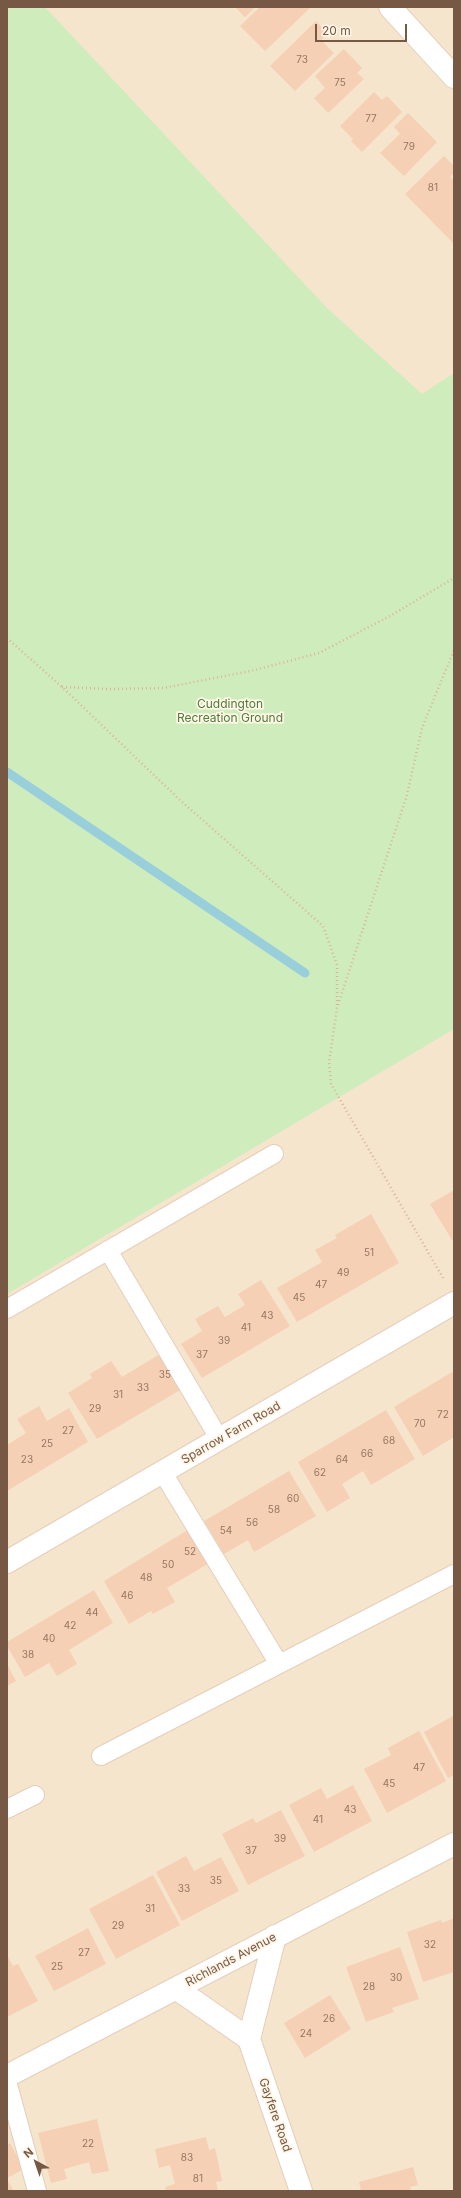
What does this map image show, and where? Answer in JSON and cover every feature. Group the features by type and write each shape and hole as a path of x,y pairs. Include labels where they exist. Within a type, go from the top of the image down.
{"street":[{"path":"390,7 454,77"},
{"name":"Sparrow Farm Road","path":"7,1562 220,1440 450,1294"},
{"name":"Richlands Avenue","path":"7,2076 454,1844"},
{"path":"177,1989 249,2039 275,1936"},
{"name":"Gayfere Road","path":"249,2039 301,2191"}],"lane":[{"path":"7,1309 274,1154"},
{"path":"108,1250 220,1440"},
{"path":"163,1473 279,1664"},
{"path":"101,1756 454,1574"},
{"path":"7,1809 35,1795"},
{"path":"7,2081 37,2191"}],"path":[{"path":"62,687 109,689 163,688 252,670 319,653 390,616 454,578"},
{"path":"7,638 62,687 181,801 323,926 337,965 338,1008"},
{"path":"450,1294 331,1084 328,1062 338,1008 406,795 422,728 454,650"}],"shaded area":[{"path":"7,7 454,7 454,2191 7,2191"}],"green space":[{"name":"Cuddington Recreation Ground","path":"7,7 45,7 327,308 422,394 454,373 454,1029 7,1294"}],"building":[{"path":"235,7 255,7 245,17"},
{"path":"260,7 311,7 265,51 240,26"},
{"path":"316,21 327,33 321,40 334,53 295,91 270,66"},
{"path":"344,49 362,68 357,73 364,79 328,113 314,98 325,88 315,76"},
{"path":"374,92 382,100 387,96 402,112 362,152 351,141 353,139 340,126"},
{"path":"408,113 437,142 404,176 380,153 400,134 394,127"},
{"path":"444,156 454,166 454,173 450,177 454,181 454,244 405,194"},
{"path":"454,1190 454,1239 452,1240 430,1204"},
{"path":"371,1214 399,1263 297,1322 277,1288 322,1262 315,1250 337,1238 335,1235"},
{"path":"261,1280 290,1326 202,1378 181,1344 202,1331 195,1319 218,1306 225,1317 245,1305 238,1294"},
{"path":"165,1351 187,1386 97,1439 68,1393 92,1378 90,1374 111,1361 122,1377"},
{"path":"452,1372 454,1375 454,1437 423,1456 394,1407"},
{"path":"39,1406 47,1421 69,1408 88,1442 7,1491 7,1445 26,1433 17,1419"},
{"path":"386,1410 415,1459 371,1485 363,1471 342,1484 350,1498 327,1512 298,1462"},
{"path":"289,1471 316,1516 254,1552 248,1540 224,1554 204,1521"},
{"path":"191,1528 211,1562 167,1588 175,1602 153,1614 151,1611 129,1624 104,1581"},
{"path":"94,1590 113,1623 69,1650 77,1664 57,1676 49,1663 25,1677 7,1646 7,1642"},
{"path":"7,1664 16,1681 7,1686"},
{"path":"453,1716 454,1775 448,1778 424,1732"},
{"path":"419,1731 446,1781 387,1813 364,1769 391,1755 388,1748"},
{"path":"353,1785 372,1821 314,1852 289,1805 321,1788 327,1799"},
{"path":"281,1810 305,1856 248,1885 222,1834 253,1818 256,1823"},
{"path":"186,1856 194,1871 221,1857 239,1891 182,1921 156,1872"},
{"path":"153,1875 180,1925 116,1959 89,1909"},
{"path":"454,1918 454,1972 423,1982 407,1932 441,1920 442,1923"},
{"path":"88,1928 106,1964 54,1991 35,1956"},
{"path":"400,1947 419,1999 392,2008 394,2012 366,2022 346,1967"},
{"path":"8,1957 13,1966 18,1964 38,2001 7,2017"},
{"path":"330,1995 351,2029 305,2058 284,2023"},
{"path":"97,2119 109,2171 92,2174 89,2162 64,2169 67,2179 51,2183 38,2133"},
{"path":"206,2137 209,2150 215,2148 219,2166 222,2181 216,2182 218,2191 166,2191 165,2187 175,2184 170,2165 159,2168 155,2149"},
{"path":"10,2143 24,2169 7,2178 7,2145"},
{"path":"413,2167 418,2185 410,2187 411,2191 361,2191 359,2182"},
{"path":"7,2179 13,2190 12,2191 7,2191"}],"waterway":[{"path":"7,772 305,973"}]}
